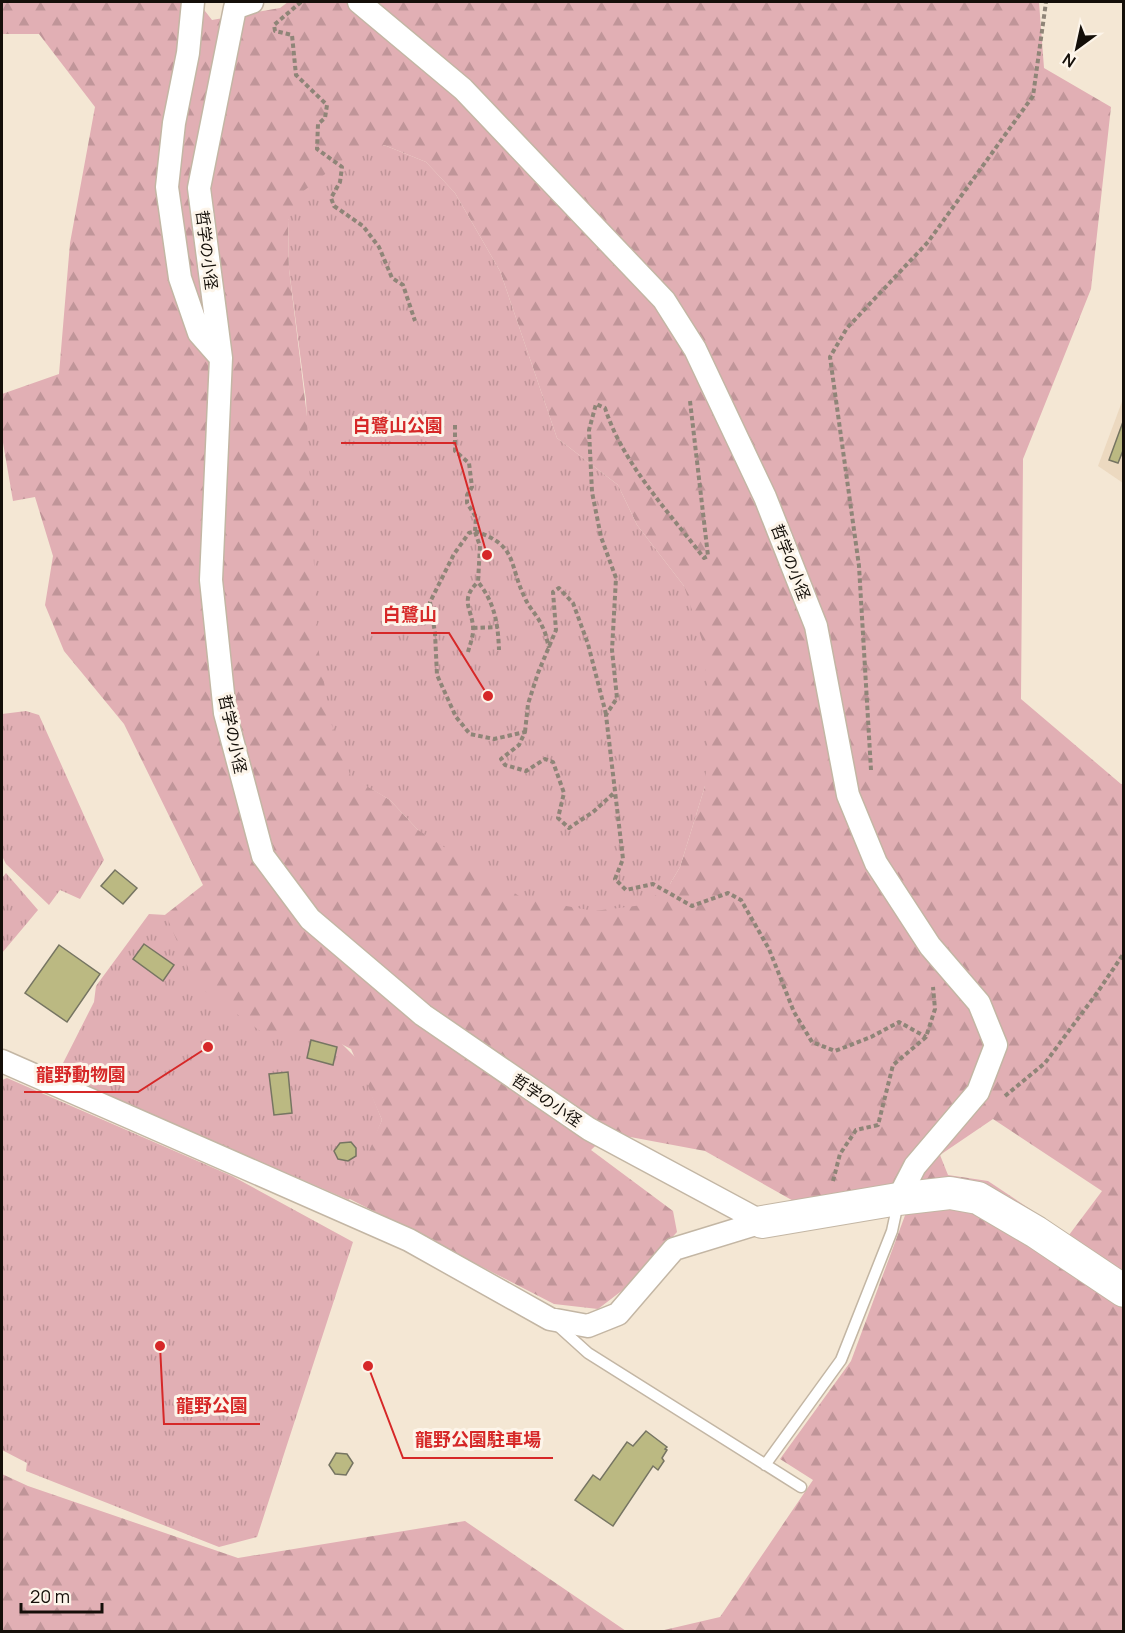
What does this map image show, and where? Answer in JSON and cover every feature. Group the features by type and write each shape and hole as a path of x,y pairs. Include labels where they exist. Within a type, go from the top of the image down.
{"street":[{"path":"193,2 188,53 174,123 167,187 180,278 199,333 221,358"},
{"name":"哲学の小径","path":"252,2 235,8 199,188 221,358 211,579 225,713 263,856 310,919 423,1015 589,1129 762,1222"},
{"name":"哲学の小径","path":"359,2 463,89 664,300 695,349 765,497 816,627 848,795 876,863 930,946 979,1003 996,1045 978,1092 915,1166 898,1199"},
{"path":"2,1061 409,1240 550,1319 588,1326 618,1314 674,1249 762,1222 836,1208 950,1193 978,1198 1036,1232 1124,1291"}],"lane":[{"path":"765,1465 841,1360 892,1231 898,1199"},
{"path":"550,1319 588,1353 801,1487"}],"path":[{"path":"301,2 274,25 275,31 292,35 296,75 327,105 325,118 318,123 317,149 342,167 340,182 331,198 334,206 363,226 378,247 392,278 403,285 415,321"},
{"path":"871,780 859,566 830,357 847,327 928,242 1033,96 1046,2"},
{"path":"606,715 617,698 612,650 616,578 602,537 592,492 589,430 596,404 605,408 611,428 643,478 704,558 708,556 690,394"},
{"path":"455,425 455,451 469,463 472,487 466,495 467,503 476,517 475,531 480,546 478,582 472,589 467,607 473,628 468,652"},
{"path":"525,732 494,739 470,734 456,717 437,675 435,633 430,602 454,554 469,533 475,531 488,536 506,549 516,571 524,598 542,625 549,648"},
{"path":"478,582 489,595 498,627 499,650"},
{"path":"615,793 593,812 568,828 558,818 564,793 553,762 545,759 525,771 505,765 501,759 519,745 525,732 528,704 556,630 553,592 559,588 573,603 588,644 606,715 623,859 615,879 626,890 653,884 692,906 728,893 741,900 769,949 794,1012 812,1042 835,1051 871,1037 899,1022 926,1037"},
{"path":"473,628 498,627"},
{"path":"836,1208 832,1184 840,1154 856,1130 878,1125 893,1065 926,1037 935,1009 930,946"},
{"path":"999,1100 1045,1063 1098,993 1124,953"}],"shaded area":[{"path":"1123,399 1123,483 1098,466"}],"green space":[{"path":"2,2 198,2 212,20 280,8 288,2 1039,2 1044,68 1111,107 1091,289 1023,459 1021,699 1123,784 1123,1631 660,1631 720,1617 813,1480 780,1459 851,1361 907,1210 797,1203 705,1151 609,1133 591,1150 673,1211 677,1232 628,1286 598,1309 554,1304 346,1197 382,1120 351,1049 326,1036 259,1036 189,985 161,918 203,885 124,724 64,651 45,605 53,556 35,497 13,501 2,437 2,394 59,374 70,243 95,107 39,34 2,34","holes":["384,145 426,162 455,193 500,271 557,438 618,485 637,525 684,586 705,786 680,867 670,884 418,830 390,800 351,776 289,269 288,220","993,1119 1102,1191 1069,1235 988,1181 948,1175 940,1155"]},
{"path":"384,145 426,162 455,193 500,271 557,438 618,485 637,525 684,586 702,640 710,708 705,786 680,867 670,884 643,905 594,911 522,898 418,830 390,800 351,777 331,723 318,647 306,400 289,269 288,220 301,193 348,156"},
{"path":"26,711 39,715 104,860 80,899 60,890 49,905 6,864 2,856 2,714"},
{"path":"6,873 38,910 2,953 2,878"},
{"path":"149,914 166,915 195,984 266,1035 331,1033 357,1059 382,1120 349,1200 57,1075 94,1002 96,986"},
{"path":"7,1078 232,1176 353,1242 257,1537 219,1547 26,1471 27,1463 2,1450 2,1080"},
{"path":"2,1474 28,1486 238,1558 465,1521 626,1631 2,1631"}],"building":[{"path":"1124,419 1124,448 1118,463 1109,460"},
{"path":"115,870 137,888 123,904 101,886"},
{"path":"144,944 174,965 163,981 133,959"},
{"path":"59,945 100,974 67,1022 25,993"},
{"path":"311,1040 337,1047 333,1065 307,1058"},
{"path":"288,1072 292,1113 274,1115 269,1074"},
{"path":"351,1142 356,1148 356,1156 348,1161 338,1159 334,1151 340,1143"},
{"path":"646,1431 667,1447 662,1458 664,1461 658,1470 653,1466 613,1526 575,1500 593,1475 600,1480 627,1442 633,1446"},
{"path":"336,1453 347,1454 353,1463 346,1475 335,1474 329,1465"}],"place":[{"name":"白鷺山公園","path":"487,555"},
{"name":"白鷺山","path":"488,696"},
{"name":"龍野動物園","path":"208,1047"},
{"name":"龍野公園","path":"160,1346"},
{"name":"龍野公園駐車場","path":"368,1366"}]}
